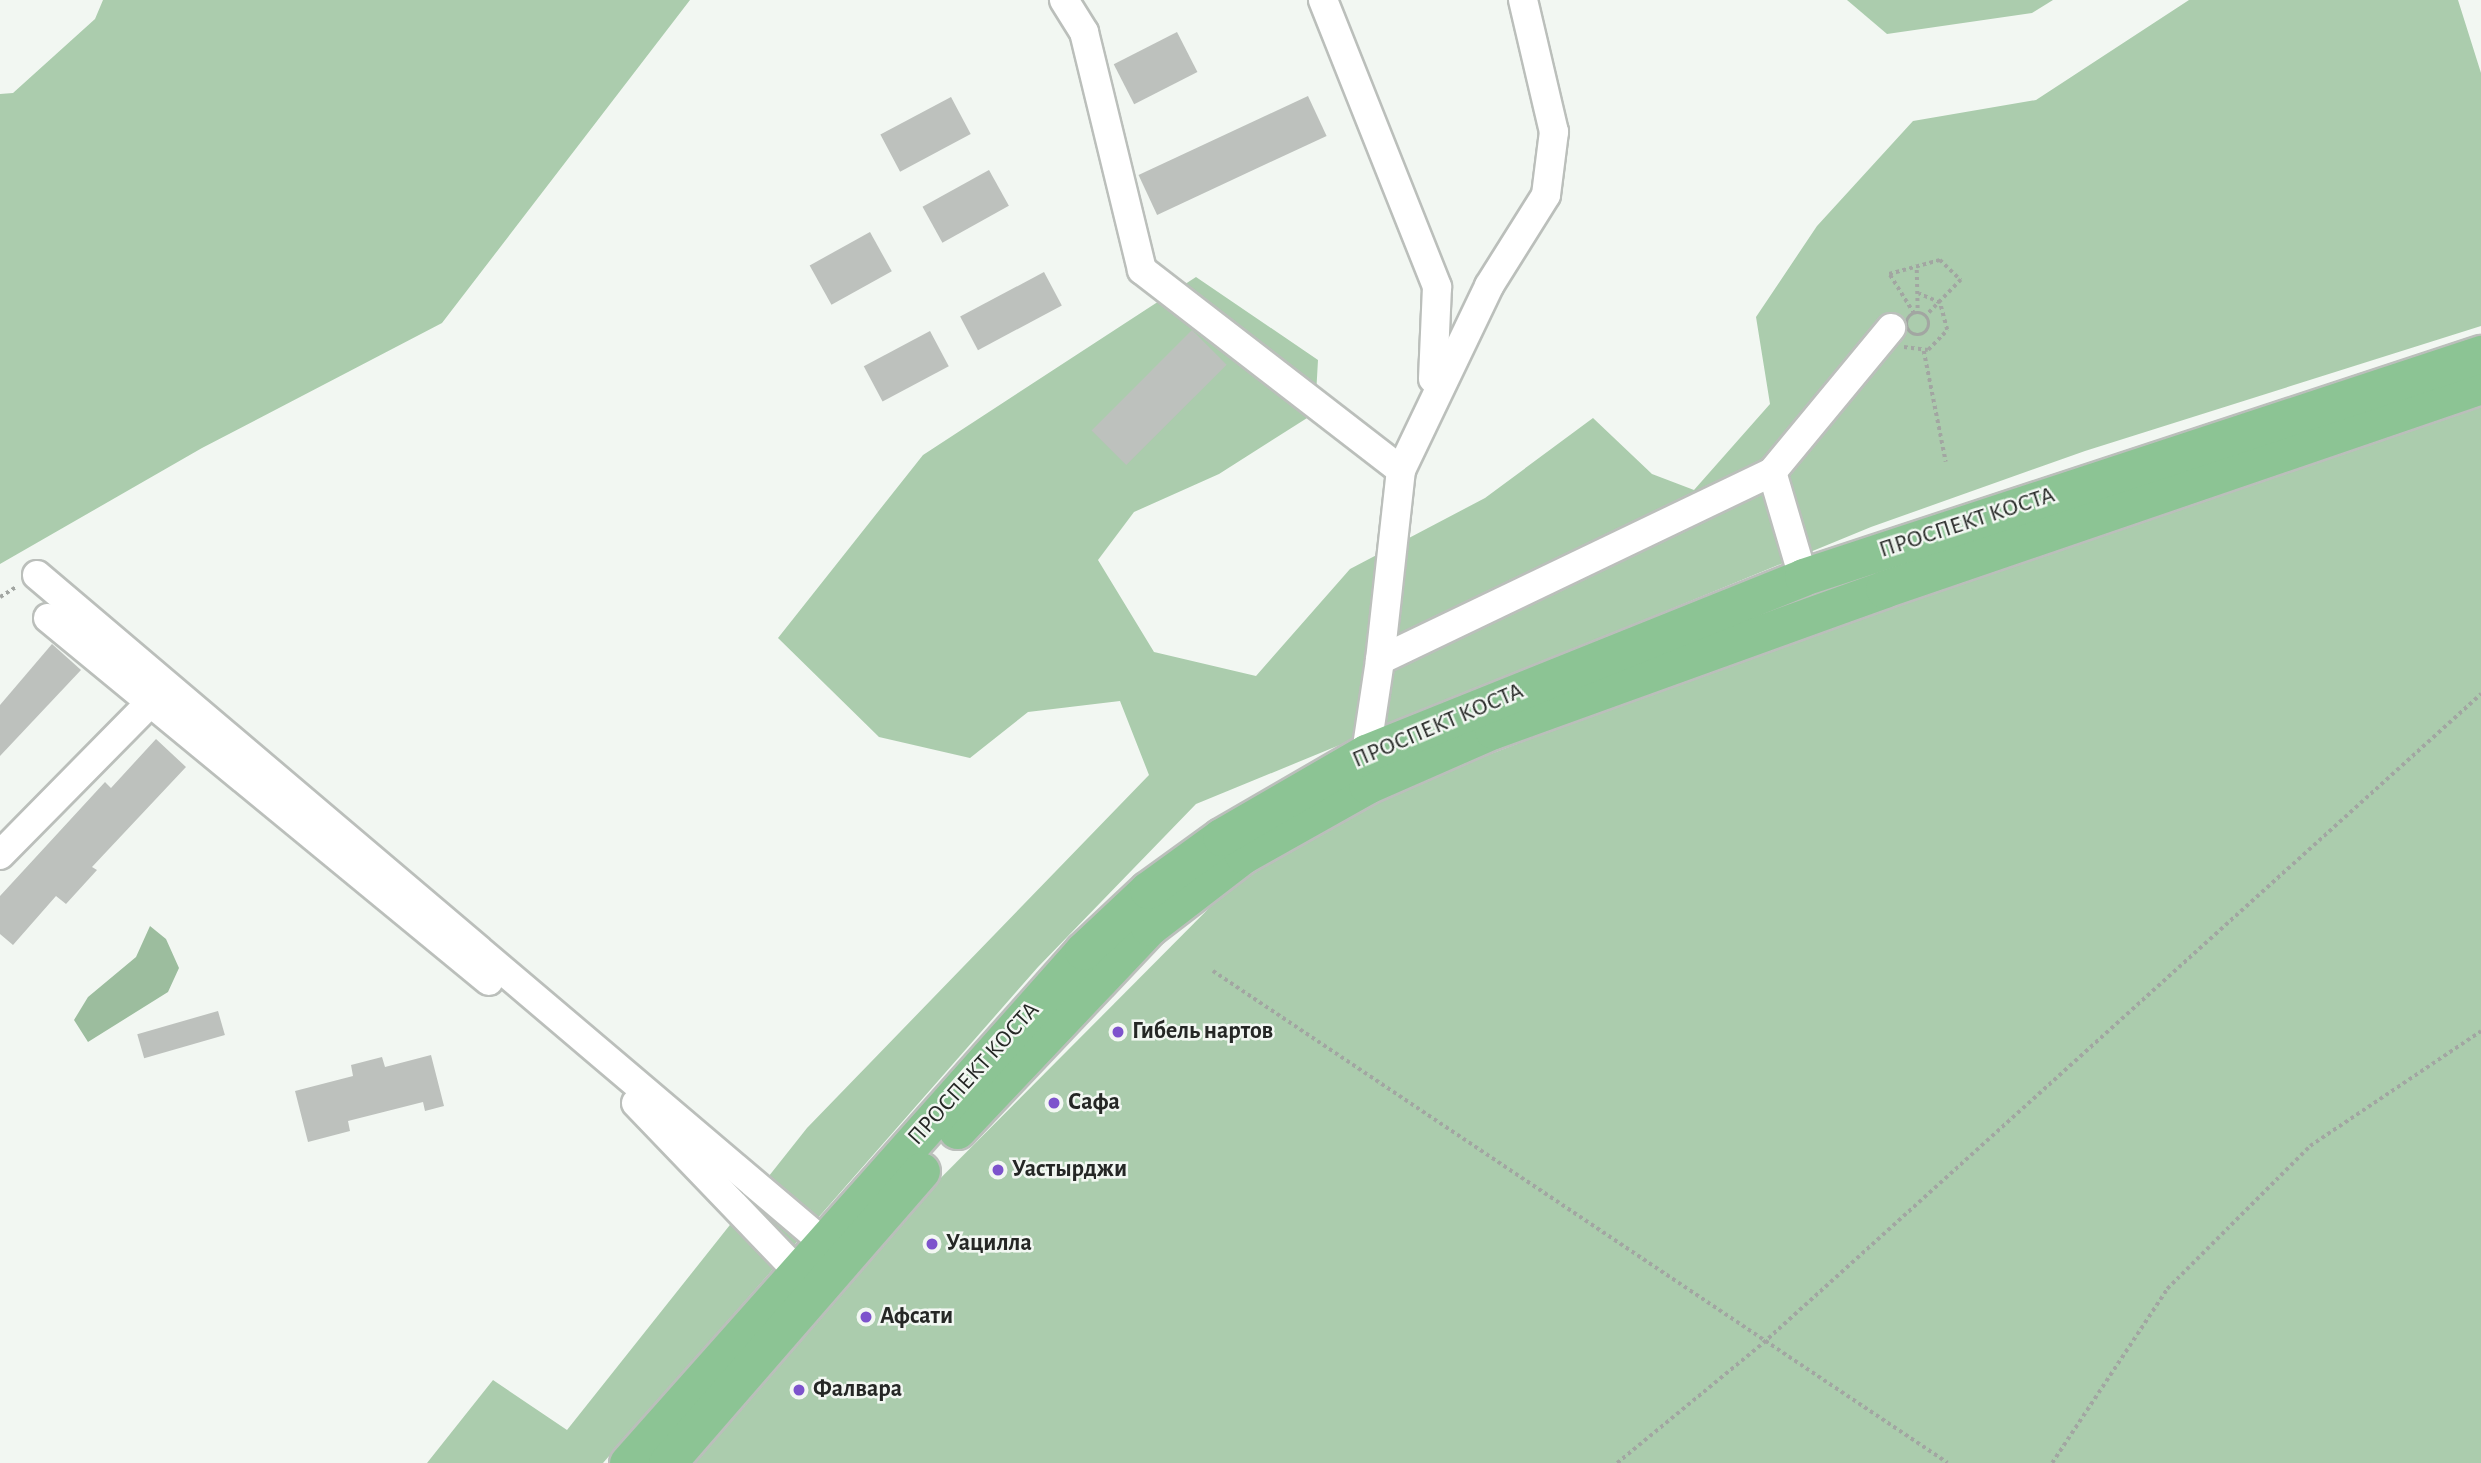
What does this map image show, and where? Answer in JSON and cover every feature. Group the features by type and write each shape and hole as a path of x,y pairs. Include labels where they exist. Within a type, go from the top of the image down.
{"main road":[{"name":"ПРОСПЕКТ КОСТА","path":"628,1463 1083,951 1148,890 1221,837 1366,753 1804,577 2481,354"},
{"name":"ПРОСПЕКТ КОСТА","path":"667,1463 948,1139 1130,947 1242,855 1367,785 1493,730 2481,385"}],"street":[{"path":"1064,0 1084,32 1142,270 1401,470"},
{"path":"1323,0 1437,287 1430,399"},
{"path":"1366,753 1380,660 1401,470 1430,399 1546,195 1554,132 1522,0"},
{"path":"1380,660 1772,472 1907,318"},
{"path":"1772,472 1804,577"},
{"path":"37,575 824,1243"},
{"path":"48,618 639,1105 798,1272"},
{"path":"0,855 150,702"}],"path":[{"path":"1905,298 1891,316 1907,318 1926,316 1961,280 1956,271 1940,260 1917,270 1889,274 1905,298 1907,318 1906,326 1915,335 1928,330 1926,316"},
{"path":"1917,270 1919,294 1907,318 1903,346 1924,351"},
{"path":"1919,294 1940,303"},
{"path":"1924,351 1947,330 1940,303"},
{"path":"1924,351 1946,462"},
{"path":"1617,1463 1763,1343 2481,694"},
{"path":"1213,971 1763,1343 1948,1463"},
{"path":"2052,1463 2166,1289 2310,1146 2481,1031"}],"shaded area":[{"path":"103,0 690,0 442,323 202,448 0,564 0,94 13,93 95,19"},
{"path":"1847,0 2053,0 2032,13 1887,34"},
{"path":"2189,0 2458,0 2481,73 2481,326 2085,451 1871,527 1196,804 1038,967 603,1463 427,1463 493,1380 567,1430 807,1128 1149,775 1120,701 1028,712 970,758 879,737 778,638 923,455 1196,277 1318,360 1315,413 1219,474 1134,512 1098,560 1154,652 1256,676 1350,569 1485,498 1593,418 1652,474 1694,490 1770,404 1756,317 1817,226 1913,121 2036,100"},
{"path":"2481,401 2481,1463 679,1463 882,1237 1245,872 1373,799 1864,611"},
{"path":"150,926 166,939 179,968 168,992 88,1042 74,1020 88,997 136,957"}],"building":[{"path":"1177,32 1197,72 1134,104 1114,64"},
{"path":"1308,96 1327,136 1157,215 1139,175"},
{"path":"951,97 971,134 900,172 880,135"},
{"path":"989,170 1009,206 942,243 923,207"},
{"path":"870,232 892,271 831,305 810,265"},
{"path":"1044,272 1062,306 978,350 960,317"},
{"path":"1192,330 1227,365 1126,465 1092,430"},
{"path":"930,331 949,366 883,402 864,366"},
{"path":"52,644 81,670 0,756 0,705"},
{"path":"156,739 186,767 92,867 97,870 66,904 56,896 13,945 0,934 0,896 105,782 111,788"},
{"path":"218,1011 225,1035 144,1058 137,1034"},
{"path":"431,1055 444,1106 425,1111 423,1102 348,1121 350,1131 308,1142 295,1091 353,1076 351,1065 382,1057 385,1067"}],"place":[{"name":"Гибель нартов","path":"1118,1032"},
{"name":"Сафа","path":"1054,1103"},
{"name":"Уастырджи","path":"998,1170"},
{"name":"Уацилла","path":"932,1244"},
{"name":"Афсати","path":"866,1317"},
{"name":"Фалвара","path":"799,1390"}]}
